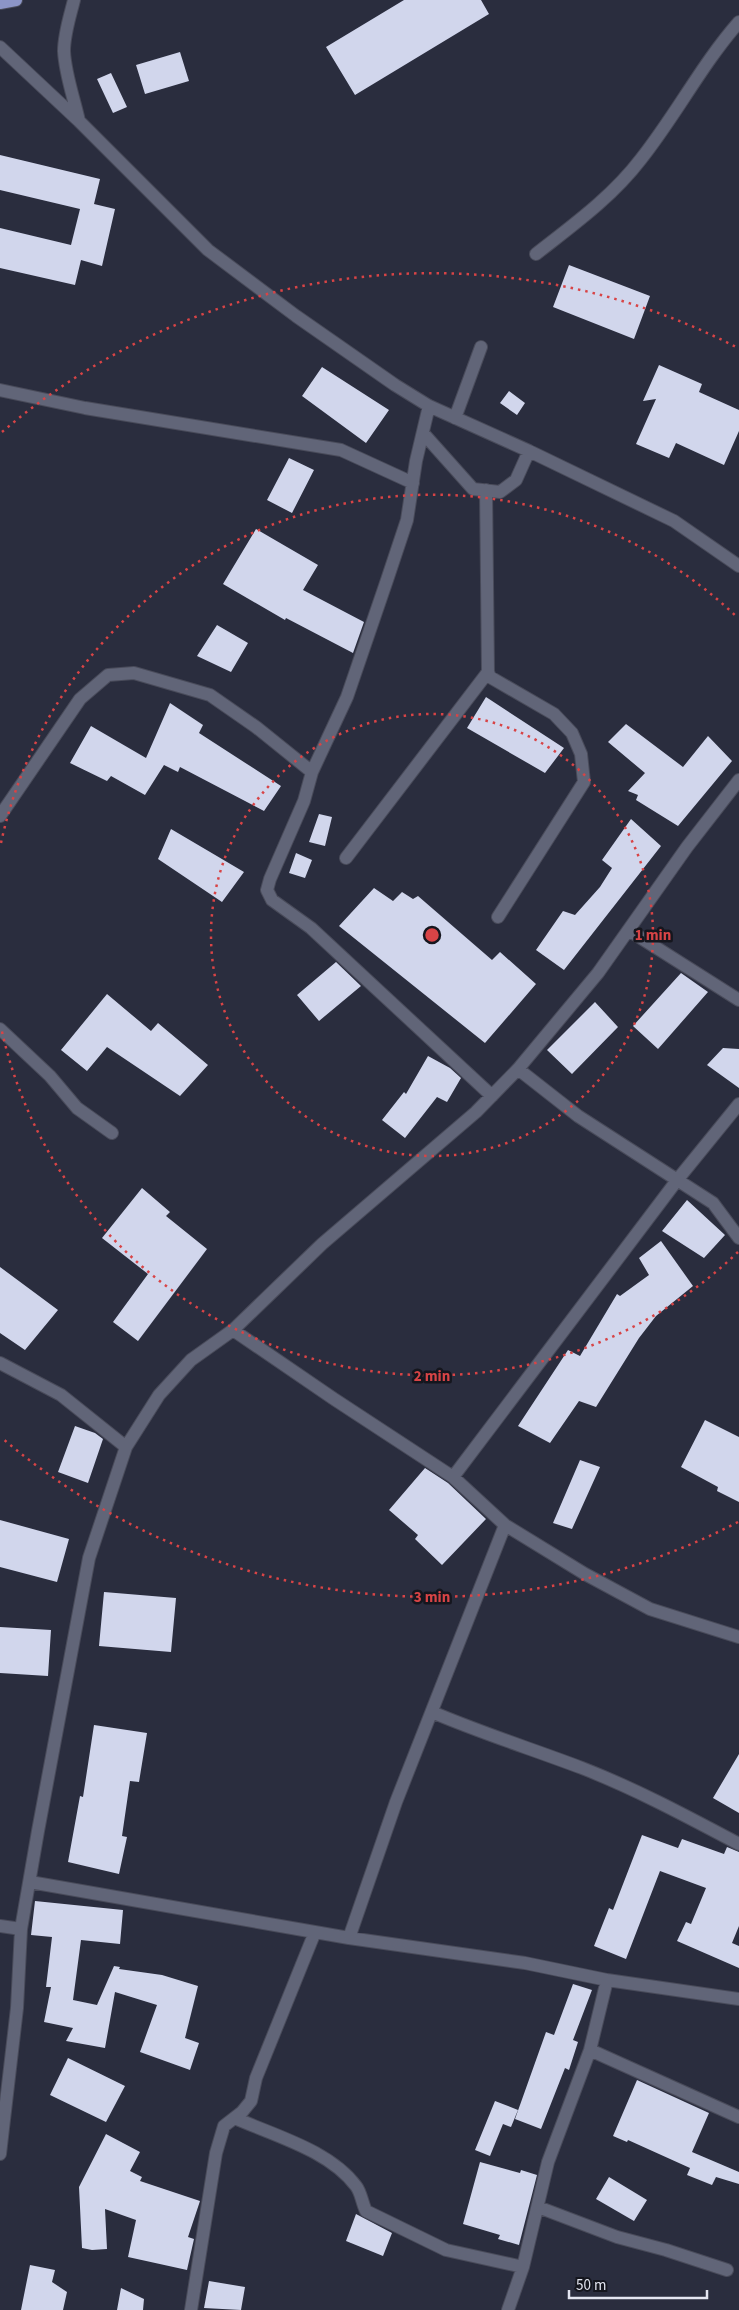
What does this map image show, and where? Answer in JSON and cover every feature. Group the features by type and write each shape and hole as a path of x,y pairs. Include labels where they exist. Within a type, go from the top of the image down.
{"main road":[{"path":"0,3 16,0"}],"street":[{"path":"74,0 64,49 66,68 80,121"},
{"path":"536,254 598,206 640,160 721,43 739,22"},
{"path":"0,47 80,121 208,250 296,316 395,386 429,406 529,451 674,521 739,566"},
{"path":"455,418 481,347"},
{"path":"0,390 85,408 341,450 412,484"},
{"path":"429,406 412,484 407,520 347,697 312,772 304,801 267,890 272,900 311,928 492,1096"},
{"path":"423,433 473,489 500,492 516,480 529,451"},
{"path":"486,490 488,672 490,677 554,714 572,733 581,754 584,782 498,918"},
{"path":"346,858 488,672"},
{"path":"0,816 80,699 108,675 134,674 210,695 256,727 312,772"},
{"path":"0,2154 16,2008 21,1929 89,1558 126,1447 159,1394 191,1360 233,1330 322,1244 405,1175 492,1096 518,1069 598,974 630,931 687,847 739,780"},
{"path":"630,931 739,1000"},
{"path":"0,1029 50,1076 77,1108 112,1133"},
{"path":"518,1069 578,1116 713,1202 739,1238"},
{"path":"453,1477 678,1179 739,1104"},
{"path":"233,1330 453,1477 505,1526 585,1574 650,1608 739,1637"},
{"path":"0,1362 61,1395 126,1447"},
{"path":"349,1938 396,1802 505,1526"},
{"path":"432,1712 477,1731 583,1768 679,1812 739,1844"},
{"path":"30,1882 349,1938 525,1963 607,1980 739,1999"},
{"path":"0,1926 21,1929"},
{"path":"191,2310 216,2153 224,2126 235,2118 251,2101 256,2078 315,1932"},
{"path":"508,2310 523,2267 548,2162 590,2050 607,1980"},
{"path":"590,2050 739,2117"},
{"path":"235,2118 322,2156 341,2170 358,2188 366,2211 446,2250 523,2267"},
{"path":"538,2207 616,2237 666,2250 727,2270"}],"building":[{"path":"404,0 481,0 489,14 355,95 326,47"},
{"path":"180,52 189,81 145,94 136,65"},
{"path":"111,73 127,107 113,113 97,79"},
{"path":"0,155 100,179 94,204 115,209 102,266 81,260 75,285 0,268 0,228 71,245 80,209 0,190"},
{"path":"569,265 650,296 634,339 553,307"},
{"path":"659,365 702,384 699,392 739,410 739,431 724,465 676,443 669,458 636,444 656,399 643,401"},
{"path":"322,367 389,410 366,443 302,396"},
{"path":"509,391 525,403 517,415 500,403"},
{"path":"289,458 314,470 292,513 267,500"},
{"path":"256,529 318,565 303,590 364,622 353,653 286,618 285,620 223,584"},
{"path":"217,625 248,643 231,672 197,656"},
{"path":"486,697 564,748 545,773 467,728"},
{"path":"170,703 203,725 199,733 281,786 264,811 180,767 178,772 164,765 145,795 111,776 107,781 70,763 91,726 146,758"},
{"path":"626,724 683,767 708,736 732,761 678,826 636,800 638,795 628,791 645,773 608,742"},
{"path":"319,814 332,817 325,846 309,842"},
{"path":"631,819 661,846 564,970 536,950 563,911 575,915 600,887 612,868 602,860"},
{"path":"171,829 244,872 222,902 158,859"},
{"path":"296,853 312,860 305,878 289,873"},
{"path":"374,888 393,901 402,892 413,899 418,896 492,960 500,952 536,984 485,1043 339,926"},
{"path":"336,962 361,986 319,1021 297,995"},
{"path":"681,973 708,992 658,1049 633,1026"},
{"path":"107,994 151,1031 158,1023 208,1065 180,1096 107,1047 87,1071 61,1050"},
{"path":"595,1002 618,1027 572,1074 547,1050"},
{"path":"723,1048 739,1049 739,1088 707,1065"},
{"path":"428,1056 450,1068 461,1078 447,1102 437,1097 405,1138 382,1120 404,1092 406,1094"},
{"path":"142,1188 170,1212 166,1216 207,1249 138,1341 113,1322 148,1274 102,1238"},
{"path":"687,1200 725,1235 704,1258 662,1231"},
{"path":"661,1241 693,1286 656,1316 639,1338 596,1407 579,1401 550,1443 518,1426 568,1350 580,1356 617,1294 620,1296 649,1275 639,1258"},
{"path":"0,1267 58,1310 25,1350 0,1333"},
{"path":"705,1420 739,1437 739,1502 717,1491 718,1487 681,1467"},
{"path":"75,1426 95,1433 103,1439 88,1483 58,1472"},
{"path":"580,1460 600,1467 572,1529 553,1523"},
{"path":"425,1468 448,1483 486,1519 442,1565 415,1539 418,1535 389,1510"},
{"path":"0,1520 69,1539 57,1582 0,1567"},
{"path":"104,1592 176,1598 171,1652 99,1646"},
{"path":"0,1627 51,1630 48,1676 0,1673"},
{"path":"94,1725 147,1733 139,1782 130,1781 122,1836 127,1837 119,1874 68,1862 80,1796 83,1797"},
{"path":"739,1754 739,1813 713,1798"},
{"path":"642,1835 678,1848 682,1839 724,1854 727,1847 739,1852 739,1926 732,1943 739,1946 739,1968 677,1941 686,1922 691,1924 706,1888 660,1871 626,1959 594,1946 609,1908 613,1910"},
{"path":"35,1901 123,1910 120,1944 81,1940 73,2000 97,2005 114,1966 120,1967 119,1969 162,1975 198,1986 185,2038 199,2043 190,2070 140,2052 157,2005 115,1992 105,2048 66,2041 73,2028 44,2022 51,1987 46,1987 52,1937 31,1935"},
{"path":"573,1984 592,1990 573,2040 578,2042 569,2070 565,2068 541,2129 515,2119 546,2032 554,2035"},
{"path":"68,2058 125,2086 106,2122 50,2095"},
{"path":"637,2080 709,2113 692,2152 739,2172 739,2184 716,2177 712,2185 687,2175 690,2168 628,2140 627,2142 613,2136"},
{"path":"495,2101 518,2110 511,2127 503,2124 490,2156 475,2150"},
{"path":"106,2134 140,2152 130,2171 142,2177 140,2181 200,2201 188,2237 194,2239 187,2270 128,2257 136,2220 105,2209 107,2249 92,2250 82,2248 79,2187"},
{"path":"480,2162 520,2173 521,2170 537,2175 519,2245 498,2239 500,2235 463,2224"},
{"path":"609,2177 647,2200 634,2221 596,2199"},
{"path":"356,2214 392,2233 383,2256 346,2241"},
{"path":"30,2265 55,2270 52,2282 67,2292 63,2310 21,2310"},
{"path":"209,2281 245,2287 241,2310 204,2308"},
{"path":"121,2288 144,2299 143,2310 117,2310"}]}
